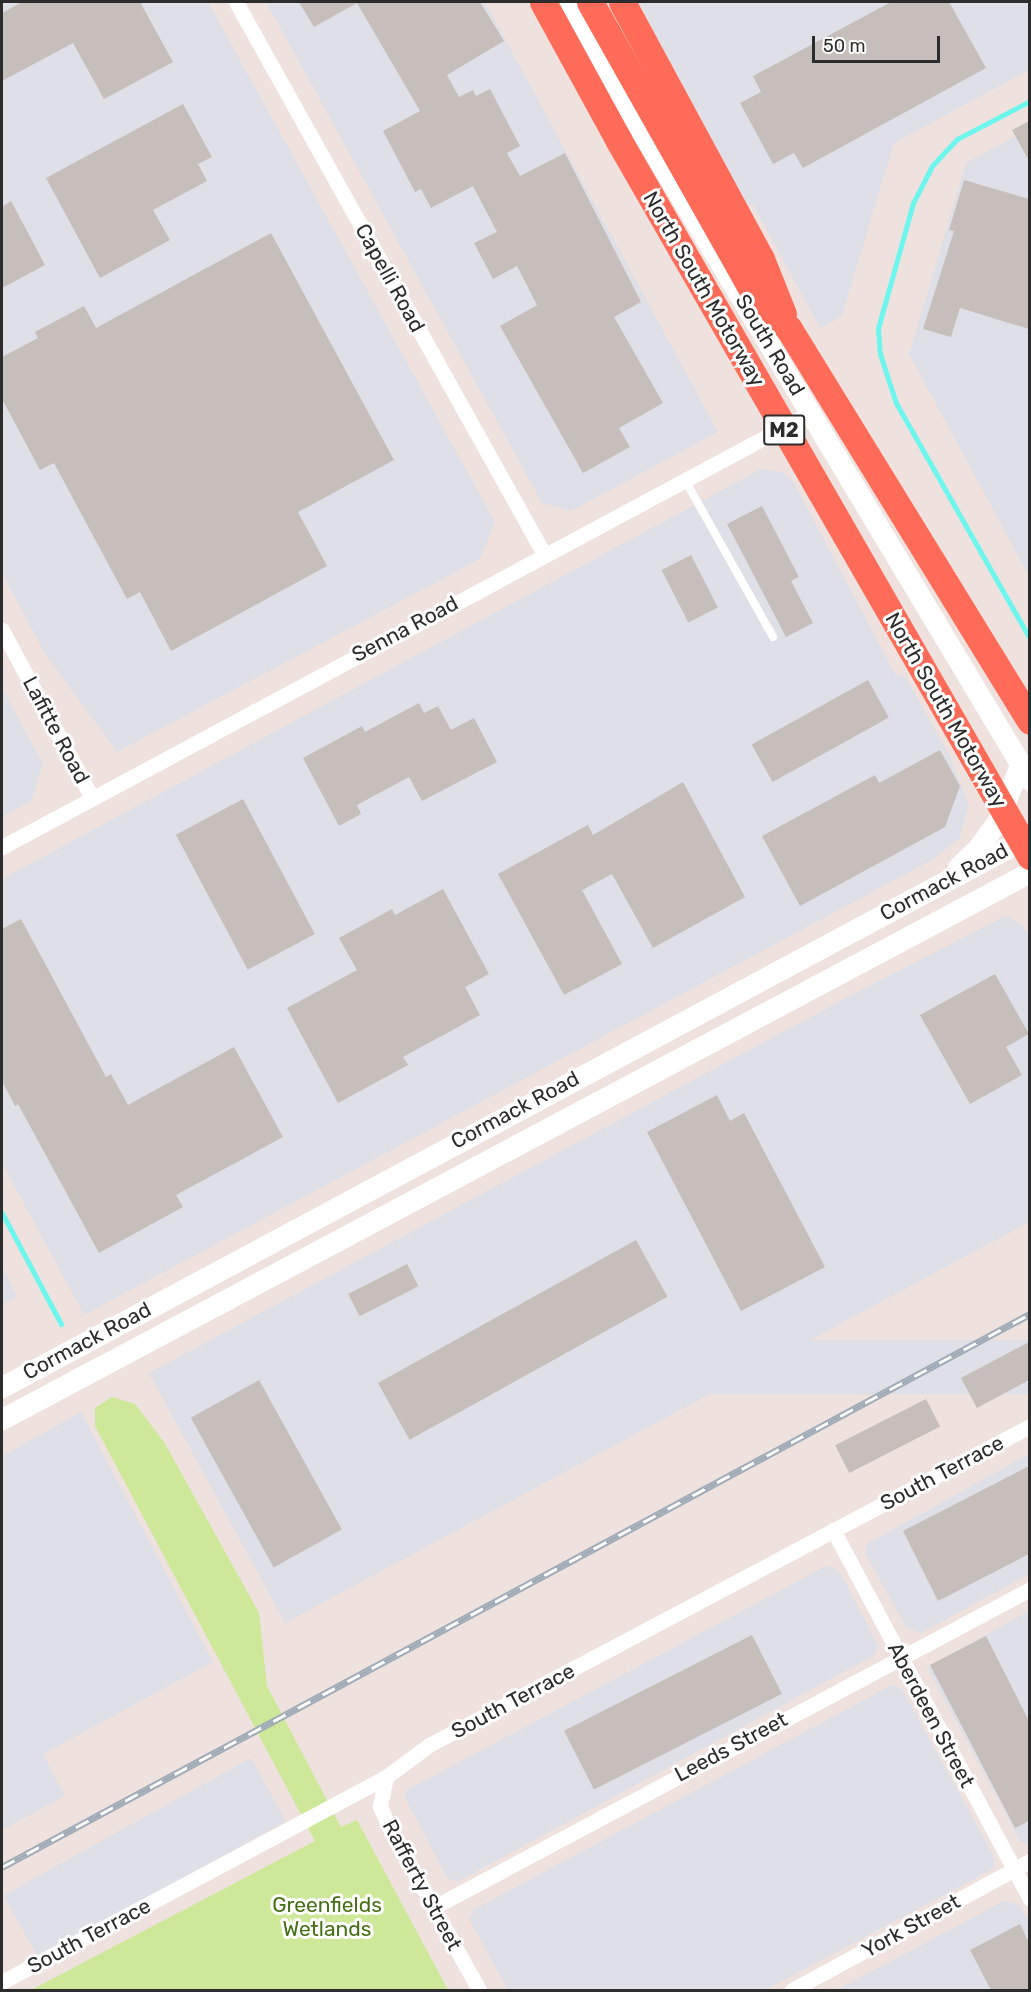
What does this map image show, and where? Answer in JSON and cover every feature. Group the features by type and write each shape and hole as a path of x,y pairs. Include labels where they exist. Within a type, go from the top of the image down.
{"highway":[{"name":"North South Motorway","path":"543,2 619,141 1029,856"},
{"name":"North South Motorway","path":"590,2 750,286 789,329 1029,721"},
{"path":"622,2 761,259 789,329"}],"street":[{"name":"Capelli Road","path":"236,2 544,554"},
{"name":"South Road","path":"568,2 607,74 1025,773"},
{"name":"Senna Road","path":"2,847 810,413"},
{"name":"Lafitte Road","path":"2,630 92,798"},
{"path":"938,886 978,848 998,820 1025,773"},
{"name":"Cormack Road","path":"2,1387 1029,836"},
{"name":"Cormack Road","path":"2,1419 835,978 1029,872"},
{"path":"818,949 835,978"},
{"name":"South Terrace","path":"2,1982 334,1806 386,1777 429,1745 1029,1426"},
{"name":"Aberdeen Street","path":"833,1530 1029,1899"},
{"name":"Leeds Street","path":"434,1907 1029,1589"},
{"name":"Rafferty Street","path":"386,1777 380,1806 479,1990"},
{"name":"York Street","path":"792,1990 1029,1861"}],"lane":[{"path":"685,480 773,637"}],"shaded area":[{"path":"2,2 208,2 495,522 480,559 117,752 44,652 2,573"},
{"path":"266,2 485,2 718,432 571,511 542,503"},
{"path":"638,2 1029,2 1029,70 894,143 842,316 820,328 753,205 745,204"},
{"path":"1029,129 1029,576 909,354 966,163"},
{"path":"761,469 782,472 793,481 895,674 905,676 950,756 969,806 959,839 930,861 84,1315 2,1163 2,879"},
{"path":"2,688 43,764 32,800 2,817"},
{"path":"1006,916 1021,924 1029,935 1029,1222 285,1623 149,1373 859,991"},
{"path":"2,1268 17,1296 2,1305"},
{"path":"209,1340 1029,1340 1029,1394 209,1394"},
{"path":"81,1412 213,1662 43,1754 65,1796 2,1830 2,1456"},
{"path":"1029,1454 1029,1574 921,1633 906,1627 865,1553 867,1544"},
{"path":"828,1565 840,1572 878,1646 875,1655 457,1882 448,1879 404,1796 407,1790"},
{"path":"1029,1611 1029,1845 1020,1841 927,1667"},
{"path":"892,1685 902,1689 995,1858 993,1869 765,1990 508,1990 469,1919 473,1910"},
{"path":"251,1758 286,1821 38,1958 3,1895"},
{"path":"1004,1901 1020,1905 1029,1922 1029,1990 837,1990"}],"green space":[{"name":"Greenfields Wetlands","path":"112,1397 135,1404 164,1442 259,1613 267,1686 341,1827 357,1820 448,1990 31,1990 315,1841 95,1426 95,1408"}],"building":[{"path":"22,2 140,2 173,62 104,99 73,43 2,81 2,13"},
{"path":"299,2 480,2 504,41 447,75 459,97 473,90 476,96 490,89 520,146 507,153 520,176 565,153 641,302 614,317 663,403 619,428 630,447 583,473 500,326 537,305 517,266 493,279 474,243 497,232 473,186 431,208 421,189 415,192 383,131 420,111 357,3 314,27"},
{"path":"891,2 949,2 986,68 803,168 794,153 773,164 740,103 761,92 753,76"},
{"path":"183,104 212,157 198,164 207,181 153,210 170,240 100,278 46,178"},
{"path":"1029,121 1029,161 1012,130"},
{"path":"964,180 1029,199 1029,329 960,308 951,337 923,329 954,231 949,230"},
{"path":"11,201 45,265 2,288 2,207"},
{"path":"271,233 394,460 298,512 327,566 171,651 140,592 127,599 54,463 40,470 2,399 2,357 38,338 35,332 84,306 96,328"},
{"path":"762,506 799,577 791,581 813,623 786,637 727,524"},
{"path":"691,555 718,608 688,623 662,570"},
{"path":"868,680 889,718 773,782 752,744"},
{"path":"419,703 424,713 438,706 451,730 474,718 497,762 422,801 409,777 357,805 361,814 339,826 303,758 362,726 365,732"},
{"path":"940,750 960,786 945,827 800,906 762,836 875,775 879,783"},
{"path":"683,782 745,897 653,948 612,874 582,890 622,964 564,995 498,874 588,825 593,835"},
{"path":"243,799 315,934 248,970 176,835"},
{"path":"443,889 489,974 465,987 480,1015 403,1057 408,1065 338,1103 287,1008 357,970 339,938 392,909 395,915"},
{"path":"21,919 106,1077 111,1074 128,1105 234,1047 283,1137 176,1195 183,1207 99,1253 18,1104 15,1106 2,1081 2,929"},
{"path":"995,974 1029,1034 1006,1047 1022,1075 970,1104 920,1015"},
{"path":"717,1095 730,1121 744,1113 825,1267 741,1311 647,1132"},
{"path":"636,1240 668,1297 409,1440 378,1383"},
{"path":"407,1264 418,1286 360,1316 348,1294"},
{"path":"1029,1342 1029,1380 977,1408 961,1378"},
{"path":"259,1380 342,1530 274,1567 191,1418"},
{"path":"926,1399 940,1427 849,1473 835,1445"},
{"path":"1029,1466 1029,1554 938,1601 903,1531"},
{"path":"752,1635 782,1694 594,1790 564,1731"},
{"path":"986,1636 1029,1721 1029,1821 1015,1828 930,1665"},
{"path":"1020,1924 1029,1943 1029,1990 991,1990 970,1950"}],"waterway":[{"path":"1030,101 957,139 932,166 913,203 878,328 880,354 896,403 1030,639"},
{"path":"2,1213 61,1324"}],"railway":[{"path":"2,1867 1030,1314"}]}
